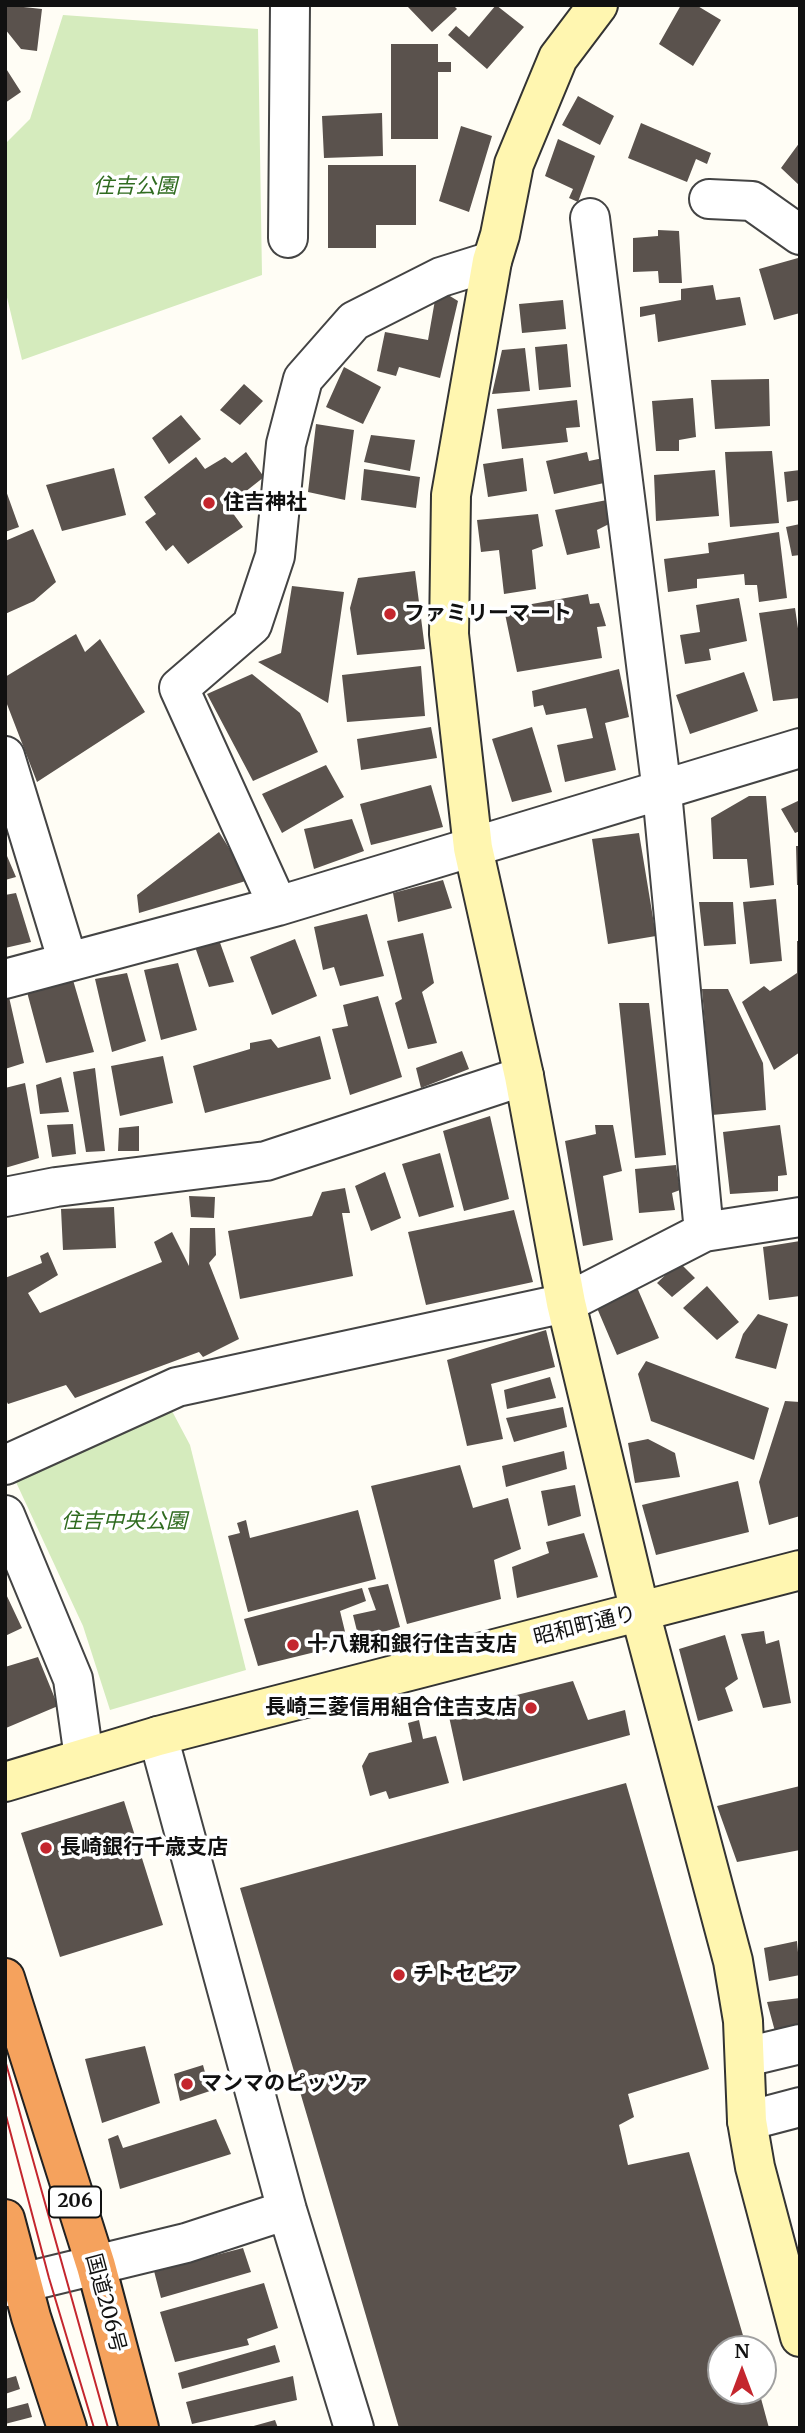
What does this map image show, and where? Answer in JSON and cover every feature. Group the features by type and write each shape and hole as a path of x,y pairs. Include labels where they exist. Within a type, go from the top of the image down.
{"highway":[{"name":"国道206号","path":"5,1978 96,2266 139,2428"},
{"path":"5,2218 14,2286 67,2428"}],"street":[{"path":"598,5 558,58 514,164 492,261 451,495 449,634 473,848 524,1076 566,1303 640,1612 733,1961 746,2057 747,2120 773,2242 800,2337"},
{"path":"283,6 288,238"},
{"path":"709,200 752,201 800,235"},
{"path":"590,218 662,792 704,1232"},
{"path":"278,906 179,688 252,625 275,556 286,444 303,379 354,321 441,277 492,261"},
{"path":"5,979 278,906 662,792 800,748"},
{"path":"5,756 68,962"},
{"path":"5,1198 56,1187 266,1161 524,1076"},
{"path":"5,1465 177,1387 566,1303 704,1232 800,1217"},
{"path":"5,1515 73,1679 84,1758"},
{"name":"昭和町通り","path":"5,1782 158,1736 800,1570"},
{"path":"158,1736 287,2210 354,2428"},
{"path":"746,2057 800,2044"},
{"path":"747,2120 800,2107"},
{"path":"14,2286 186,2243 287,2210"}],"green space":[{"name":"住吉公園","path":"63,15 258,29 262,275 22,360 5,289 5,144 30,119"},
{"name":"住吉中央公園","path":"172,1411 190,1445 246,1670 110,1710 83,1626 15,1480"}],"building":[{"path":"5,5 42,9 37,51 21,49 5,29"},
{"path":"453,5 457,9 432,32 408,7"},
{"path":"496,5 524,27 487,69 448,35 456,26 469,37"},
{"path":"681,5 696,5 721,20 693,66 659,44"},
{"path":"391,44 438,44 438,62 451,62 451,72 438,72 438,139 391,139"},
{"path":"5,67 21,92 5,103"},
{"path":"578,96 614,116 600,145 562,125"},
{"path":"382,113 383,156 324,158 322,116"},
{"path":"641,123 711,153 707,164 696,159 687,182 628,158"},
{"path":"461,126 492,136 469,212 439,201"},
{"path":"558,139 595,156 578,202 569,198 573,189 545,176"},
{"path":"800,142 800,186 781,168"},
{"path":"328,165 416,165 416,225 376,225 376,248 328,248"},
{"path":"658,230 679,231 682,283 659,283 658,271 633,272 633,238 658,236"},
{"path":"798,258 800,313 774,320 759,269"},
{"path":"713,285 716,300 740,297 746,325 658,342 655,314 640,317 640,307 681,300 681,289"},
{"path":"445,293 458,301 440,378 399,367 396,376 377,371 385,332 428,340 435,300"},
{"path":"563,300 566,329 522,333 519,304"},
{"path":"567,344 571,387 539,390 535,347"},
{"path":"525,348 530,391 492,394 502,350"},
{"path":"344,367 381,387 363,424 326,407"},
{"path":"769,379 770,426 715,429 711,380"},
{"path":"244,384 263,401 240,425 220,410"},
{"path":"693,398 696,437 679,440 679,451 656,451 652,401"},
{"path":"577,400 580,427 566,428 568,442 502,449 497,409"},
{"path":"181,415 201,439 169,464 152,438"},
{"path":"316,424 354,430 345,500 308,492"},
{"path":"371,435 415,440 410,471 364,462"},
{"path":"772,451 779,523 730,527 725,452"},
{"path":"246,452 264,477 245,492 250,500 232,512 243,527 188,564 173,545 166,551 145,522 156,514 144,497 196,457 205,469 225,457 232,463"},
{"path":"587,452 589,461 608,457 613,481 554,494 546,461"},
{"path":"523,458 527,491 488,497 483,464"},
{"path":"114,468 126,515 62,531 46,485"},
{"path":"364,469 420,477 416,508 361,500"},
{"path":"715,470 719,516 656,521 654,475"},
{"path":"800,470 800,500 787,502 784,472"},
{"path":"5,488 19,527 5,532"},
{"path":"607,500 613,522 597,530 600,548 567,555 555,510"},
{"path":"538,514 543,546 532,550 536,589 504,594 499,550 481,552 477,520"},
{"path":"800,524 800,555 792,556 786,527"},
{"path":"33,529 56,582 34,601 5,614 5,541"},
{"path":"779,532 787,598 759,602 757,585 745,585 744,574 697,579 697,588 668,592 664,559 709,553 708,543"},
{"path":"415,571 425,649 357,655 350,608 358,578"},
{"path":"292,586 344,592 328,703 258,662 281,653"},
{"path":"588,594 590,604 599,603 606,626 597,627 602,658 517,672 504,609"},
{"path":"739,598 747,641 709,649 711,660 685,664 680,635 700,632 696,605"},
{"path":"795,608 800,642 800,698 773,701 759,613"},
{"path":"76,634 85,652 100,639 145,712 37,782 5,699 5,677"},
{"path":"421,666 425,716 347,722 342,675"},
{"path":"619,669 629,717 605,723 616,770 565,782 557,745 593,738 586,708 546,715 543,705 534,707 532,691"},
{"path":"744,672 758,711 690,734 676,695"},
{"path":"252,674 300,713 318,752 253,781 207,694"},
{"path":"431,727 437,758 361,770 357,739"},
{"path":"532,727 552,792 512,802 492,739"},
{"path":"326,765 344,797 282,833 262,794"},
{"path":"431,785 443,827 371,845 360,804"},
{"path":"749,796 766,796 774,885 750,888 747,859 713,859 711,818"},
{"path":"800,800 800,831 795,833 781,809"},
{"path":"352,819 364,851 314,869 304,829"},
{"path":"219,832 249,880 139,913 137,895"},
{"path":"639,833 656,936 608,944 592,839"},
{"path":"796,846 800,846 800,885 797,885"},
{"path":"7,856 16,877 5,880 5,857"},
{"path":"443,880 452,908 398,922 393,893"},
{"path":"16,893 31,942 5,948 5,895"},
{"path":"776,899 782,961 750,964 743,902"},
{"path":"699,902 733,902 736,944 704,946"},
{"path":"367,914 384,976 340,986 334,967 323,970 314,927"},
{"path":"423,933 434,983 422,992 437,1043 408,1049 395,1003 402,999 387,941"},
{"path":"218,937 234,982 209,987 194,944"},
{"path":"295,939 317,996 272,1015 250,957"},
{"path":"797,941 800,941 800,1052 774,1070 742,1002 764,986 770,991 797,973"},
{"path":"178,963 197,1030 161,1040 144,970"},
{"path":"127,973 146,1041 112,1052 95,979"},
{"path":"73,980 94,1052 46,1063 27,992"},
{"path":"702,989 728,989 763,1063 766,1110 712,1115"},
{"path":"378,996 402,1077 350,1095 332,1029 348,1026 343,1005"},
{"path":"9,997 24,1063 5,1069 5,998"},
{"path":"619,1003 649,1003 666,1155 635,1158"},
{"path":"320,1036 331,1079 205,1113 193,1066 250,1049 250,1043 271,1039 278,1048"},
{"path":"462,1051 469,1069 421,1088 416,1068"},
{"path":"163,1056 173,1103 120,1116 111,1066"},
{"path":"95,1068 105,1151 86,1152 73,1072"},
{"path":"61,1077 69,1112 40,1114 36,1085"},
{"path":"25,1083 39,1158 5,1168 5,1088"},
{"path":"490,1116 509,1199 464,1211 443,1131"},
{"path":"73,1124 76,1154 52,1157 47,1125"},
{"path":"595,1125 613,1125 622,1171 603,1176 613,1240 583,1246 565,1141 596,1134"},
{"path":"780,1125 787,1175 778,1176 778,1191 730,1194 723,1132"},
{"path":"139,1126 139,1151 118,1151 119,1128"},
{"path":"440,1153 454,1207 419,1217 402,1164"},
{"path":"676,1165 680,1190 672,1193 675,1210 639,1213 635,1169"},
{"path":"385,1172 401,1218 371,1231 355,1186"},
{"path":"345,1188 350,1213 342,1213 353,1276 240,1299 228,1231 312,1216 322,1192"},
{"path":"189,1196 215,1197 214,1218 191,1217"},
{"path":"114,1207 116,1248 63,1250 61,1209"},
{"path":"514,1210 533,1282 426,1305 408,1232"},
{"path":"190,1228 215,1228 216,1255 209,1263 239,1339 203,1357 199,1352 75,1398 66,1385 8,1404 5,1398 5,1278 42,1263 40,1256 48,1252 58,1275 28,1293 40,1313 162,1262 154,1242 172,1232 189,1266"},
{"path":"800,1241 800,1296 769,1300 763,1247"},
{"path":"679,1262 695,1278 672,1297 657,1283"},
{"path":"636,1285 659,1338 617,1355 597,1308"},
{"path":"707,1286 739,1322 717,1340 683,1308"},
{"path":"758,1314 788,1324 776,1369 735,1358 743,1334"},
{"path":"546,1330 555,1367 491,1384 503,1439 467,1446 447,1360"},
{"path":"646,1361 769,1408 754,1460 651,1421 638,1374"},
{"path":"550,1377 556,1398 507,1409 504,1390"},
{"path":"785,1401 800,1402 800,1516 769,1525 759,1482"},
{"path":"563,1407 567,1427 514,1442 506,1418"},
{"path":"648,1439 675,1453 680,1477 635,1483 628,1443"},
{"path":"564,1451 567,1469 506,1487 502,1466"},
{"path":"460,1465 473,1508 508,1498 521,1549 494,1560 501,1599 407,1624 371,1486"},
{"path":"738,1481 749,1532 656,1555 642,1505"},
{"path":"575,1485 581,1516 548,1526 541,1491"},
{"path":"358,1510 376,1579 248,1612 228,1536 240,1533 237,1523 246,1520 250,1538"},
{"path":"584,1533 598,1577 517,1598 512,1567 549,1553 546,1542"},
{"path":"388,1584 400,1627 359,1639 353,1615 376,1610 368,1588"},
{"path":"362,1588 366,1601 340,1611 348,1644 258,1666 244,1619"},
{"path":"5,1592 22,1628 5,1636"},
{"path":"764,1631 766,1644 779,1640 791,1703 763,1708 741,1634"},
{"path":"725,1635 738,1679 725,1688 733,1711 698,1721 679,1649"},
{"path":"38,1657 58,1706 6,1728 5,1667"},
{"path":"573,1681 588,1720 625,1710 630,1735 463,1781 448,1712"},
{"path":"419,1720 423,1739 436,1736 449,1783 389,1799 386,1791 370,1796 362,1766 369,1753 412,1742 408,1723"},
{"name":"チトセピア","path":"626,1783 709,2069 628,2094 634,2117 619,2125 628,2165 689,2152 743,2335 707,2335 707,2405 763,2405 769,2428 399,2428 240,1888"},
{"path":"800,1786 800,1850 737,1862 717,1806"},
{"path":"124,1801 163,1925 60,1957 21,1833"},
{"path":"797,1941 800,1975 769,1981 764,1948"},
{"path":"800,1998 800,2029 776,2035 767,2002"},
{"path":"145,2046 160,2103 102,2123 85,2059"},
{"path":"203,2065 210,2091 180,2101 174,2074"},
{"path":"216,2119 231,2154 120,2189 108,2139 118,2135 123,2148"},
{"path":"243,2248 251,2272 161,2298 154,2271"},
{"path":"264,2283 278,2328 247,2339 249,2345 175,2362 160,2312"},
{"path":"275,2345 280,2362 182,2389 178,2373"},
{"path":"16,2376 20,2389 5,2394 5,2379"},
{"path":"293,2376 297,2400 192,2424 186,2402"},
{"path":"28,2403 32,2417 5,2424 5,2409"},
{"path":"275,2420 278,2428 250,2427"}],"tram line":[{"path":"5,2060 108,2428"},
{"path":"5,2112 49,2278 94,2428"}],"place":[{"name":"住吉神社","path":"209,503"},
{"name":"ファミリーマート","path":"390,614"},
{"name":"十八親和銀行住吉支店","path":"293,1645"},
{"name":"長崎三菱信用組合住吉支店","path":"531,1708"},
{"name":"長崎銀行千歳支店","path":"46,1848"},
{"name":"チトセピア","path":"399,1975"},
{"name":"マンマのピッツァ","path":"187,2084"}]}
